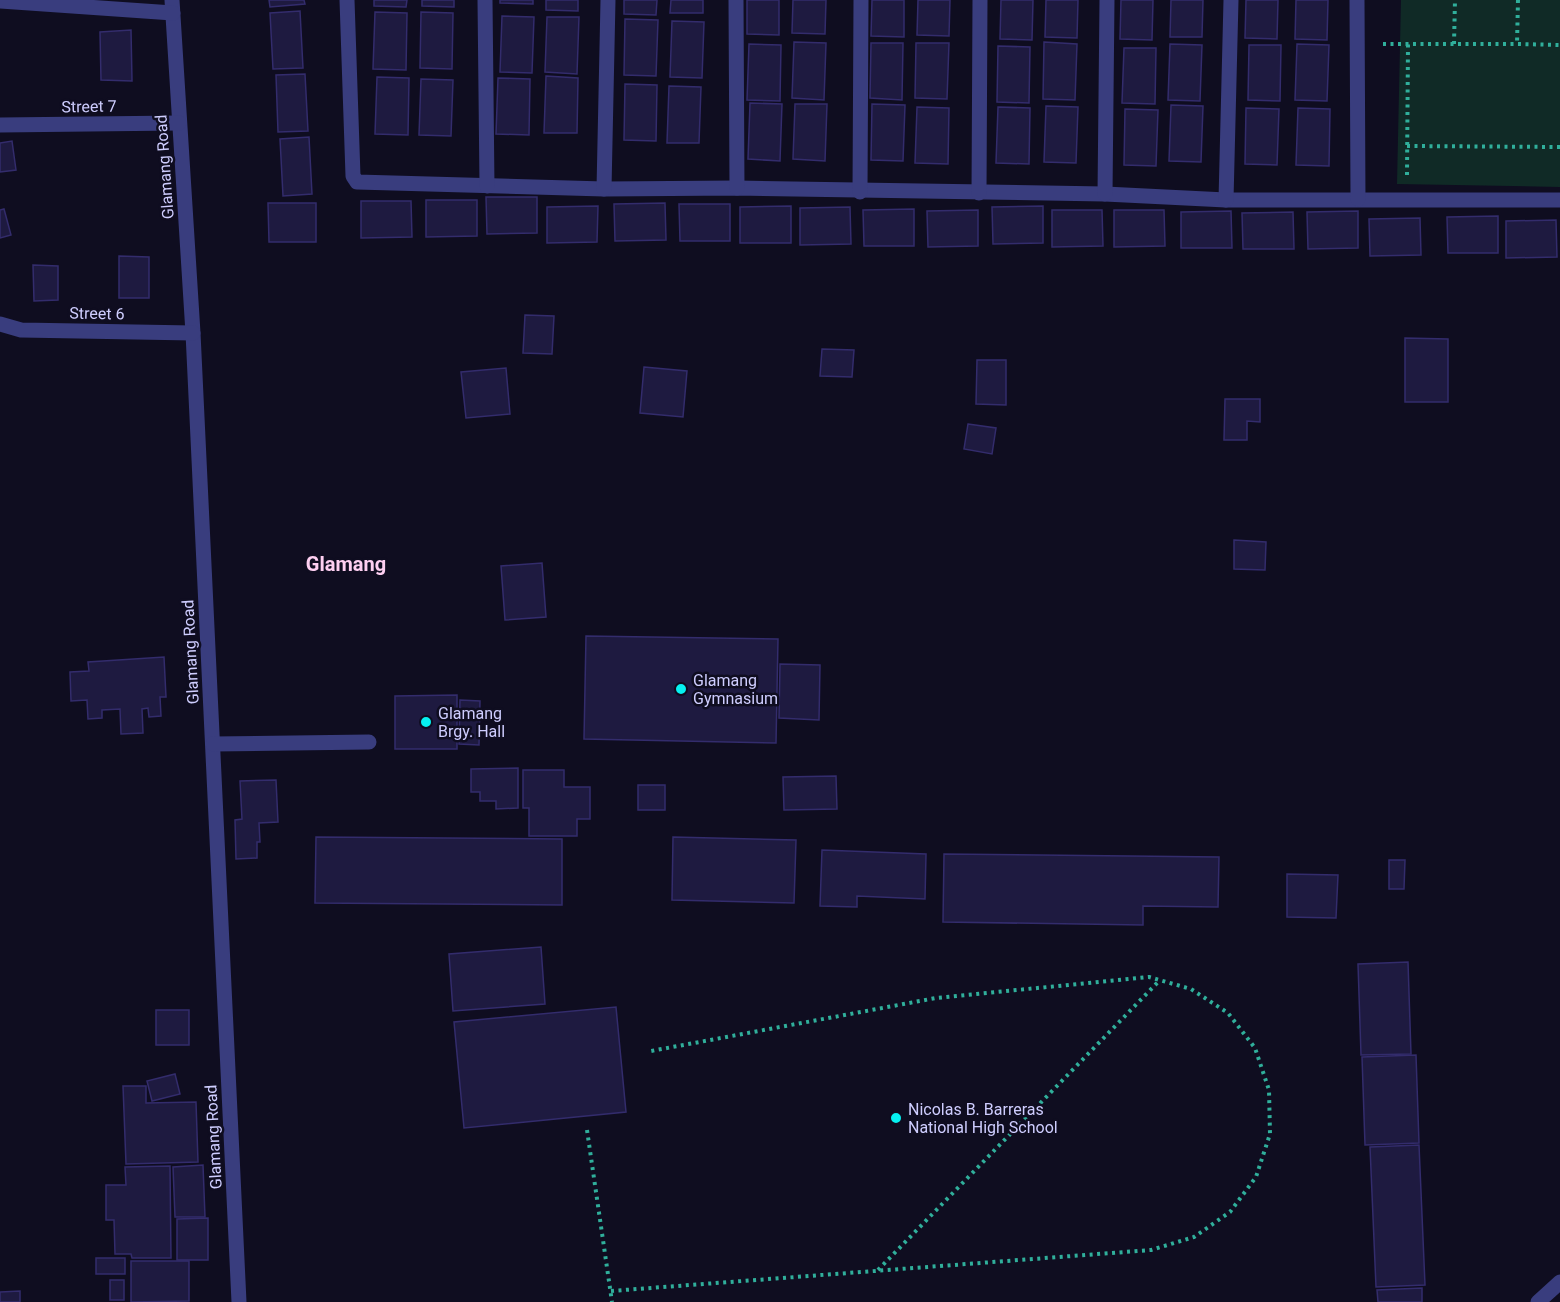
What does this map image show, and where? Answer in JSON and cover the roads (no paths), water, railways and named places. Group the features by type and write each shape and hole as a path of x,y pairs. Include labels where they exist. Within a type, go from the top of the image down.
{"street":[{"path":"347,0 353,176 357,182 604,189 737,188 1105,195 1226,200 1560,200"},
{"path":"485,0 487,186"},
{"path":"604,189 608,0"},
{"path":"736,0 737,188"},
{"path":"860,192 861,0"},
{"path":"979,193 980,0"},
{"path":"1105,195 1107,0"},
{"path":"1226,200 1231,0"},
{"path":"1356,0 1358,199"},
{"path":"0,1 173,6"},
{"name":"Glamang Road","path":"173,6 193,333 239,1302"},
{"name":"Street 7","path":"0,125 179,123"},
{"name":"Street 6","path":"0,324 21,330 193,333"},
{"path":"213,744 369,742"},
{"path":"1538,1302 1560,1282"}],"place":[{"name":"Glamang Gymnasium","path":"681,689"},
{"name":"Glamang Brgy. Hall","path":"426,722"},
{"name":"Nicolas B. Barreras National High School","path":"896,1118"}],"district":[{"name":"Glamang","path":"346,564"}]}
